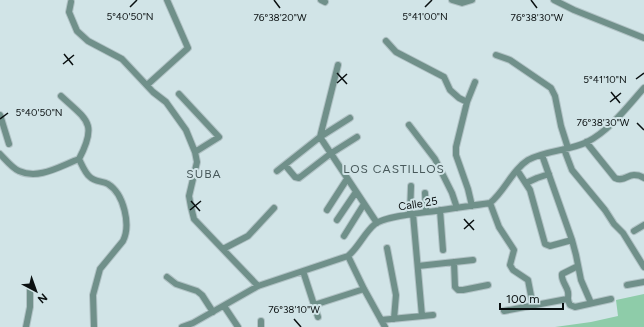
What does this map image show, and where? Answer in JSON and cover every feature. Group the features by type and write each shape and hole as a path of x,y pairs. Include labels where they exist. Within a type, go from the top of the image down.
{"street":[{"path":"147,85 188,48 167,0"},
{"path":"452,0 462,3 472,0"},
{"path":"554,0 574,10 644,38"},
{"path":"71,2 69,12 77,31 88,41 122,59 153,92 166,102 186,130 195,152 197,162 190,196 194,218 258,286"},
{"path":"386,42 396,52 444,78 450,90 459,98 467,102"},
{"path":"496,56 510,60 551,88 555,96 572,170 605,210 614,224 623,233 644,267"},
{"path":"182,327 193,323 258,286 348,256 355,251 369,230 377,223 320,138 338,65"},
{"path":"472,206 468,189 456,155 456,147 467,102 475,82"},
{"path":"533,306 528,280 513,270 510,266 514,250 499,227 490,203 497,197 517,170 528,160 586,142 604,130 644,88"},
{"path":"179,94 219,137 195,152"},
{"path":"0,154 19,171 32,175 42,174 79,159 89,136 89,128 85,118 61,96"},
{"path":"0,115 9,144"},
{"path":"277,172 320,138 350,118"},
{"path":"409,125 435,159 452,193 457,208"},
{"path":"0,135 5,130"},
{"path":"285,165 295,177 299,178 330,154 357,137"},
{"path":"586,142 618,180 636,174 644,178"},
{"path":"542,155 572,240 581,280 591,303"},
{"path":"79,159 92,179 107,183 119,195 123,204 126,225 123,241 100,269 93,295 94,327"},
{"path":"517,170 530,190 545,244 550,246 572,240"},
{"path":"526,183 549,174"},
{"path":"327,210 347,179"},
{"path":"411,186 412,214 422,316"},
{"path":"338,220 356,192"},
{"path":"424,193 426,212"},
{"name":"Calle 25","path":"377,223 391,218 412,214 490,203"},
{"path":"344,236 364,204"},
{"path":"224,249 248,236 274,208"},
{"path":"440,210 443,250"},
{"path":"634,231 644,225"},
{"path":"387,248 396,295 394,319"},
{"path":"348,256 385,327"},
{"path":"418,266 473,260"},
{"path":"454,262 455,287 458,290 488,285"},
{"path":"578,266 564,272 561,277 569,293 567,299 570,305 572,306 611,300"},
{"path":"303,272 318,317"},
{"path":"167,277 176,284 202,295 213,312"},
{"path":"627,285 644,282"},
{"path":"26,327 30,306 30,289"},
{"path":"314,305 364,289"},
{"path":"504,311 567,299"},
{"path":"224,306 238,327"},
{"path":"381,320 433,315"}],"green space":[{"path":"644,294 644,327 555,327 591,322 618,316 616,300"}],"district":[{"name":"LOS CASTILLOS","path":"394,169"},
{"name":"SUBA","path":"204,174"}]}
